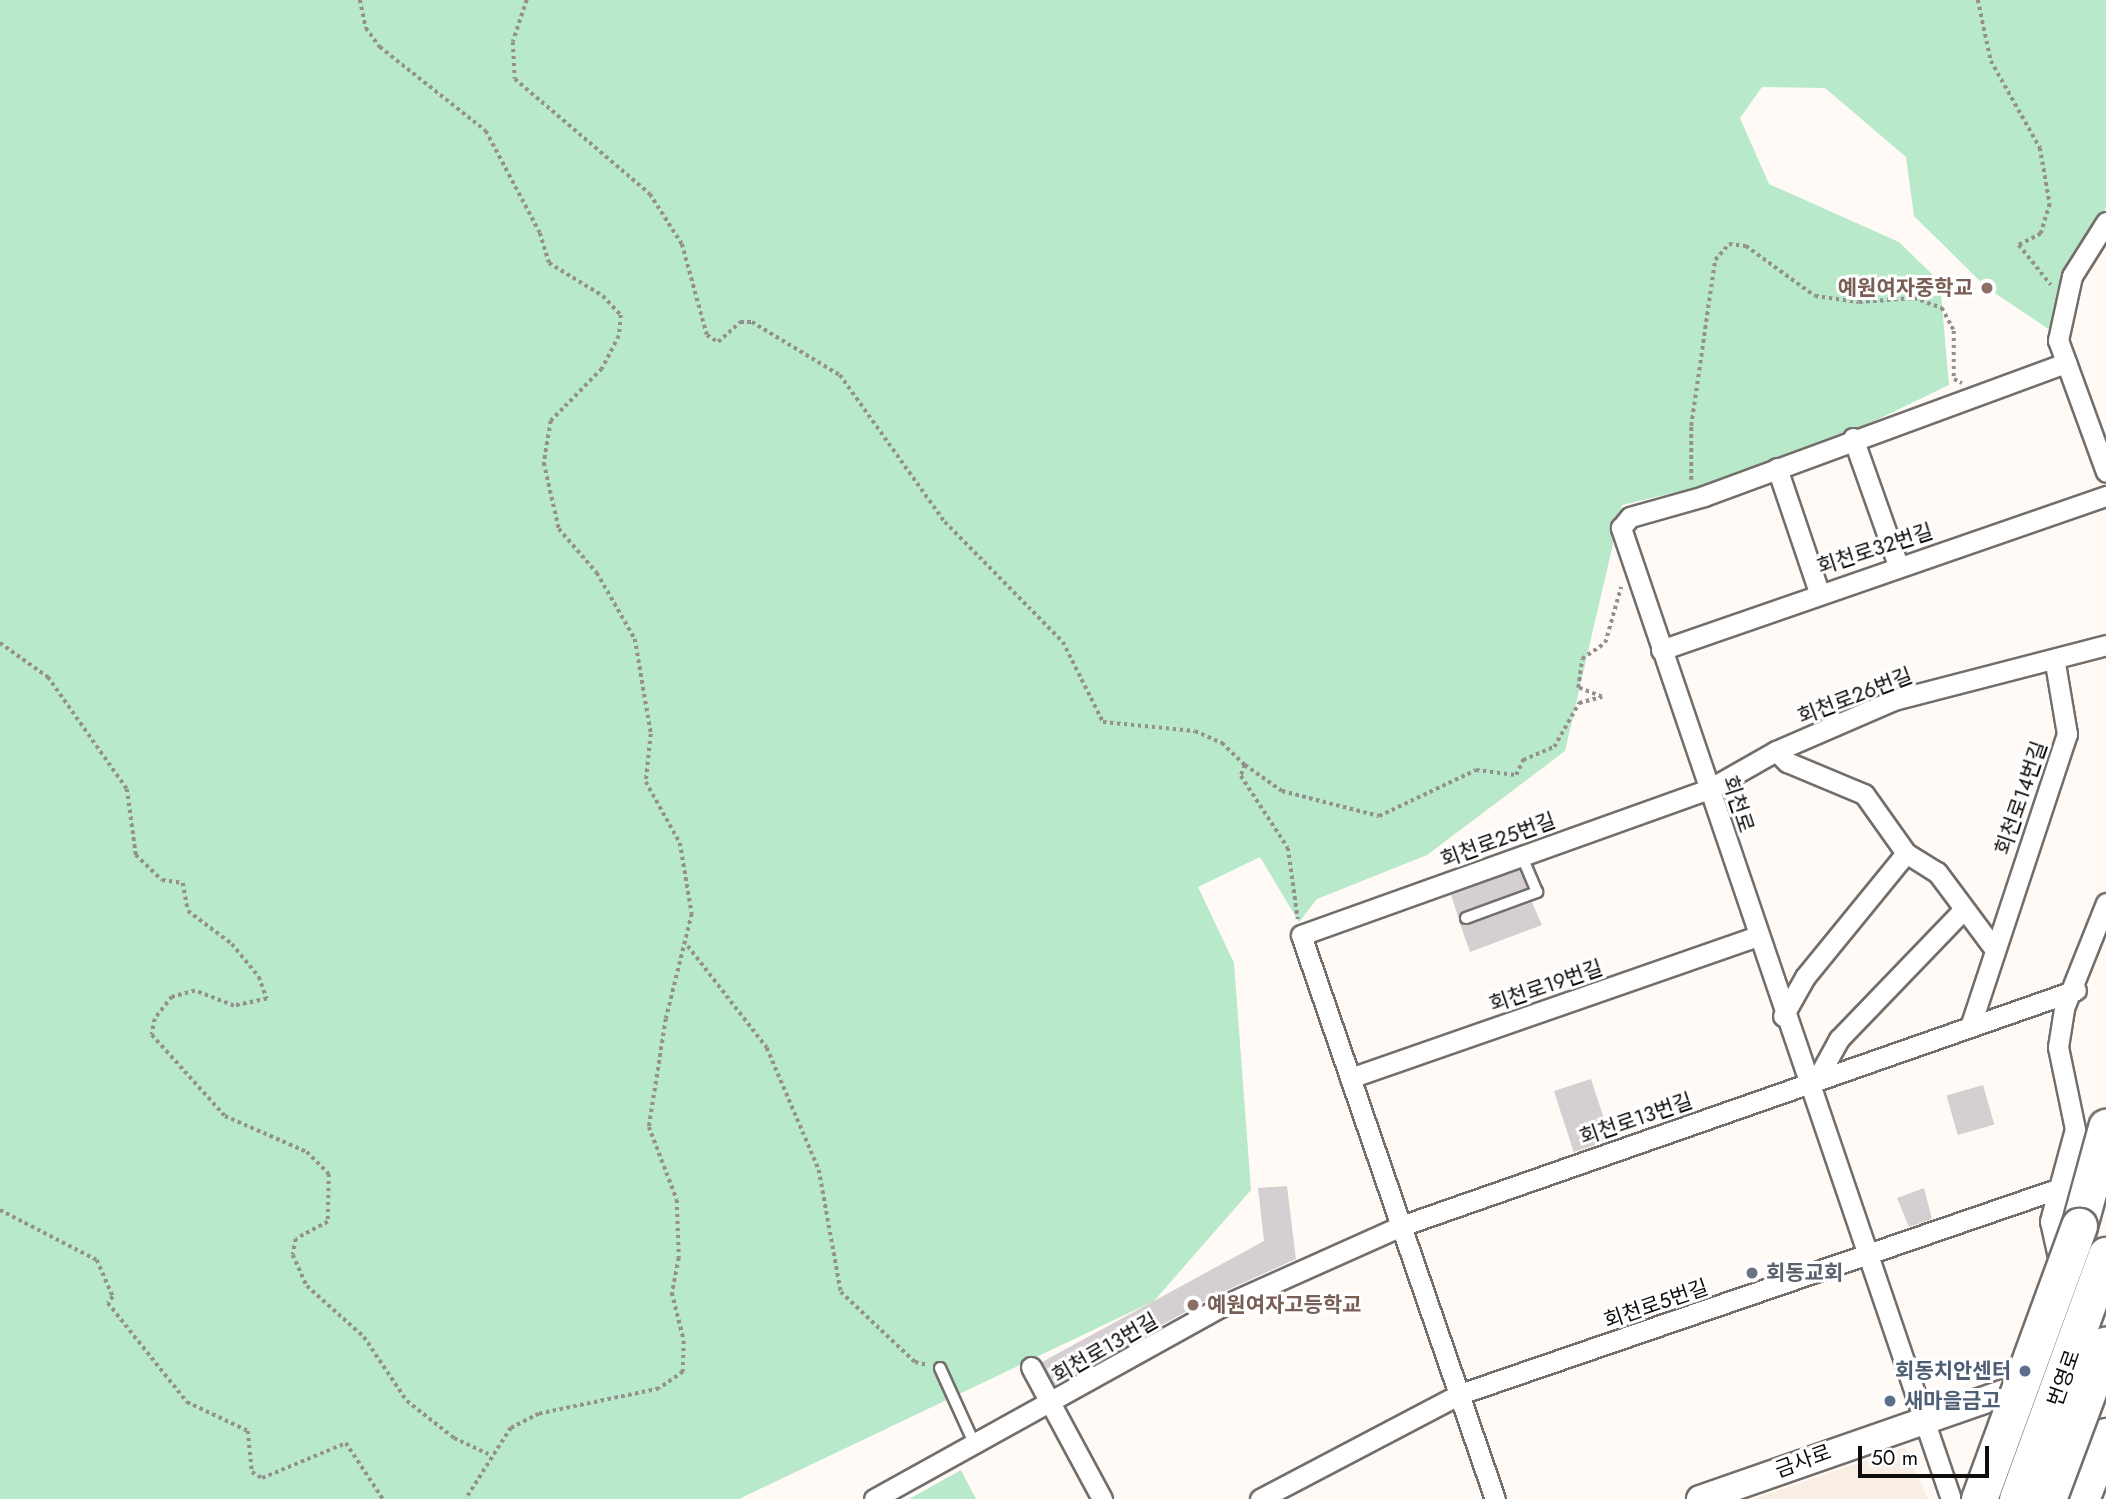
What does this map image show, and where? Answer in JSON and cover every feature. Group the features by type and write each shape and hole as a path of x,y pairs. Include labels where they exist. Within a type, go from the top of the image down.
{"highway":[{"path":"1979,1499 2065,1224 2106,1127"},
{"name":"번영로","path":"2017,1499 2106,1255"},
{"name":"번영로","path":"2048,1499 2106,1344"},
{"path":"2081,1499 2106,1436"}],"main road":[{"name":"금사로","path":"1700,1499 1919,1418 2106,1358"}],"street":[{"path":"2106,222 2072,276 2058,340 2106,472"},
{"name":"회천로","path":"1951,1499 1919,1418 1812,1081 1783,1016 1621,527 1630,517 1777,468 1853,438 2066,363"},
{"path":"1853,438 1898,565"},
{"path":"1777,468 1819,592"},
{"name":"회천로32번길","path":"1661,650 1819,592 2106,496"},
{"name":"회천로26번길","path":"1709,789 1776,751 1894,700 2055,663 2106,645"},
{"name":"회천로14번길","path":"1970,1027 1993,947 2067,734 2055,663"},
{"path":"1776,751 1787,762 1864,794 1906,853 1937,872 1993,947"},
{"name":"회천로25번길","path":"1301,934 1709,789"},
{"path":"1783,1016 1805,977 1906,853"},
{"path":"2048,1376 2069,1306 2065,1224 2054,1190 2075,1129 2058,1047 2064,1008 2076,990 2106,903"},
{"path":"1812,1081 1839,1039 1963,910"},
{"path":"1301,934 1495,1499"},
{"name":"회천로19번길","path":"1350,1078 1758,936"},
{"path":"1812,1081 2076,990"},
{"name":"회천로13번길","path":"874,1499 1052,1406 1220,1307 1401,1226 1812,1081"},
{"path":"1866,1256 2054,1190"},
{"name":"회천로5번길","path":"1260,1499 1460,1394 1866,1256"},
{"path":"2069,1306 2106,1318"},
{"path":"1031,1367 1102,1499"}],"lane":[{"path":"1466,918 1537,892 1522,856"},
{"path":"940,1368 976,1446"}],"path":[{"path":"360,0 366,28 380,47 486,131 549,263 603,296 621,315 620,336 602,369 551,421 544,463 559,528 597,573 635,639 651,734 646,782 680,843 687,870 688,946 666,1019 649,1127 677,1200 679,1258 672,1293 684,1341 683,1371 659,1389 538,1414 511,1428 489,1454 466,1499"},
{"path":"527,0 513,42 515,79 650,194 682,244 707,335 719,342 740,322 752,322 840,375 946,522 1063,642 1104,722 1195,731 1222,743 1245,765 1241,776 1288,848 1301,934"},
{"path":"1978,0 1991,61 2040,148 2047,181 2050,204 2041,234 2020,245 2031,268 2067,306"},
{"path":"0,643 48,677 127,789 136,855 162,880 183,883 188,911 232,944 259,976 267,999 234,1006 195,991 172,997 155,1018 152,1035 225,1116 307,1152 329,1174 328,1222 296,1239 293,1255 307,1286 364,1337 407,1401 489,1454"},
{"path":"688,946 767,1048 819,1170 841,1292 915,1362 940,1368"},
{"path":"0,1210 97,1260 113,1297 108,1303 187,1402 248,1431 252,1472 261,1478 346,1443 383,1499"}],"shaded area":[{"path":"1905,1447 1928,1499 1753,1499"}],"green space":[{"path":"0,0 2106,0 2106,207 2056,334 1987,288 1914,216 1906,157 1825,88 1762,87 1740,118 1769,184 1899,242 1940,282 1949,385 1777,468 1622,505 1565,751 1427,855 1317,899 1299,922 1260,857 1198,887 1234,963 1251,1190 1154,1301 739,1499 0,1499"},
{"path":"961,1470 976,1499 909,1499"}],"building":[{"path":"1519,870 1527,888 1463,911 1459,920 1451,895"},
{"path":"1532,902 1542,925 1470,952 1459,921 1469,925"},
{"path":"1591,1079 1611,1140 1574,1152 1554,1091"},
{"path":"1983,1085 1994,1124 1958,1135 1946,1095"},
{"name":"예원여자고등학교","path":"1287,1186 1296,1259 1214,1296 1054,1385 1042,1362 1264,1241 1258,1188"},
{"path":"1924,1188 1932,1219 1909,1227 1897,1198"}],"place":[{"name":"예원여자중학교","path":"1987,288"},
{"name":"회동교회","path":"1752,1273"},
{"name":"예원여자고등학교","path":"1193,1305"},
{"name":"회동치안센터","path":"2025,1371"},
{"name":"새마을금고","path":"1890,1401"}]}
